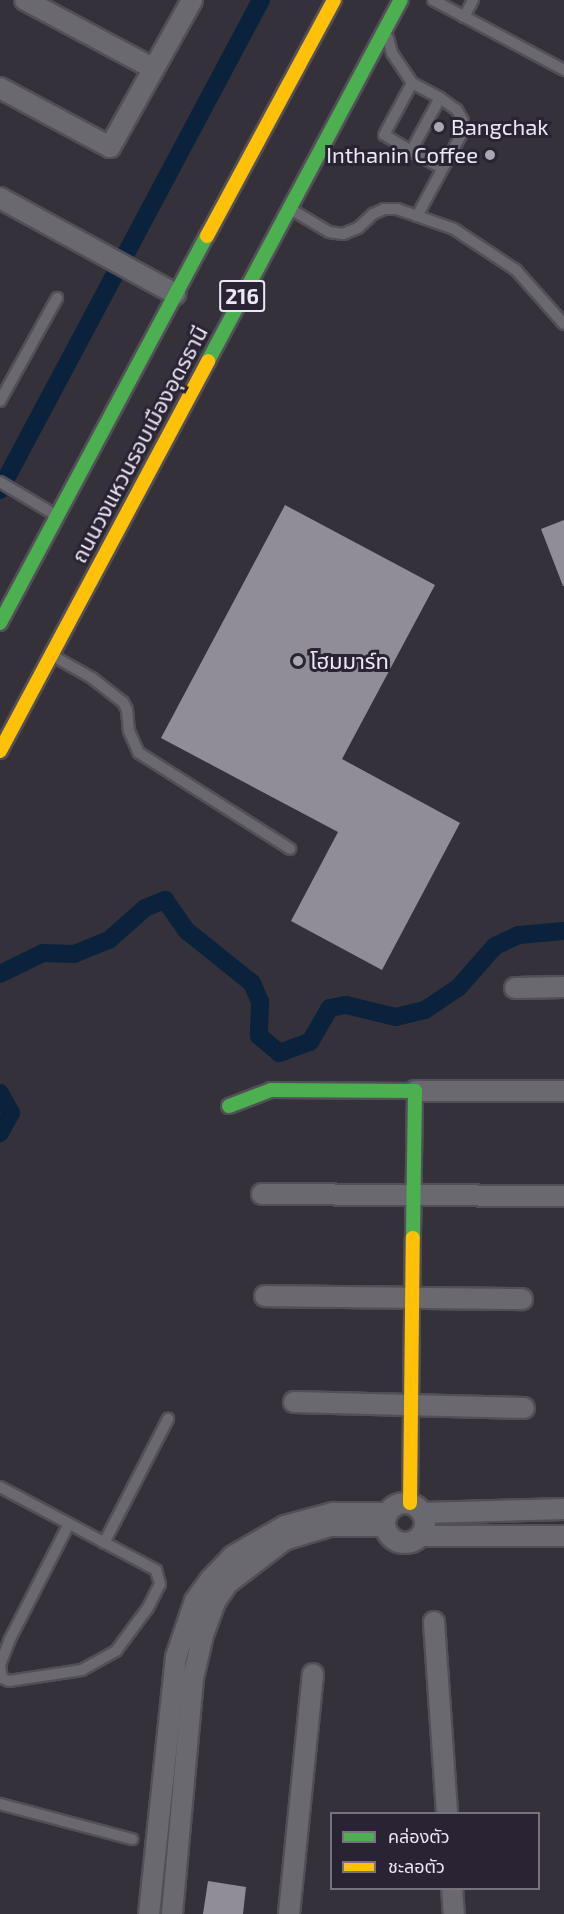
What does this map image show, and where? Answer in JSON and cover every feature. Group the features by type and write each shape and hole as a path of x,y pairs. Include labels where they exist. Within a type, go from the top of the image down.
{"main road":[{"name":"ถนนวงแหวนรอบเมืองอุดรธานี","path":"0,622 334,0"},
{"name":"ถนนวงแหวนรอบเมืองอุดรธานี","path":"0,751 401,0"},
{"path":"229,1106 271,1090 415,1091 412,1403 416,1508"}],"street":[{"path":"25,0 154,69"},
{"path":"0,88 110,147 192,0"},
{"path":"0,198 175,294"},
{"path":"515,988 564,987"},
{"path":"415,1091 564,1091"},
{"path":"262,1194 564,1196"},
{"path":"265,1296 522,1299"},
{"path":"294,1402 412,1403 524,1408"},
{"path":"416,1508 426,1525 421,1536 412,1542 401,1543 392,1539 386,1519 394,1506 555,1508 554,1536 421,1536"},
{"path":"148,1914 176,1658 195,1601 210,1580 233,1556 285,1526 333,1513 386,1519"},
{"path":"172,1914 193,1678 203,1635 215,1602 228,1583 284,1540 330,1526 386,1519"},
{"path":"434,1622 447,1812"},
{"path":"289,1914 313,1674"},
{"path":"155,1855 178,1858"},
{"path":"452,1890 454,1914"}],"lane":[{"path":"433,0 564,70"},
{"path":"464,17 474,0"},
{"path":"386,29 392,53 412,83 457,110 463,121 461,135 417,216"},
{"path":"412,83 384,135 442,168"},
{"path":"411,151 440,98"},
{"path":"289,208 329,232 344,234 358,228 373,214 384,209 398,209 454,229 516,270 564,324"},
{"path":"0,400 57,298"},
{"path":"0,482 56,516"},
{"path":"51,654 92,678 123,702 127,710 129,731 139,753 290,849"},
{"path":"104,1543 168,1419"},
{"path":"0,1487 156,1570 160,1584 147,1609 116,1651 82,1670 9,1681 2,1678 0,1665 9,1641 69,1524"},
{"path":"0,1804 132,1839"}],"building":[{"name":"โฮมมาร์ท","path":"285,505 435,585 342,759 460,823 382,970 291,921 338,832 161,738"},
{"path":"564,520 564,586 563,586 541,529"},
{"path":"208,1881 246,1887 243,1914 203,1914"}],"waterway":[{"path":"0,490 261,0"},
{"path":"0,974 43,953 74,954 109,940 145,908 165,900 187,931 252,983 260,1002 259,1036 279,1053 310,1042 330,1008 346,1005 396,1017 425,1010 458,988 495,946 519,935 564,931"},
{"path":"0,1093 11,1113 0,1133"}],"traffic: fast":[{"path":"208,361 401,0"},
{"path":"0,623 207,236"},
{"path":"229,1106 271,1090 415,1091 413,1238"}],"traffic: slow":[{"path":"207,236 334,0"},
{"path":"0,751 208,361"},
{"path":"410,1503 413,1238"}],"place":[{"name":"Bangchak","path":"439,127"},
{"name":"Inthanin Coffee","path":"490,155"},
{"name":"โฮมมาร์ท","path":"298,661"}]}
